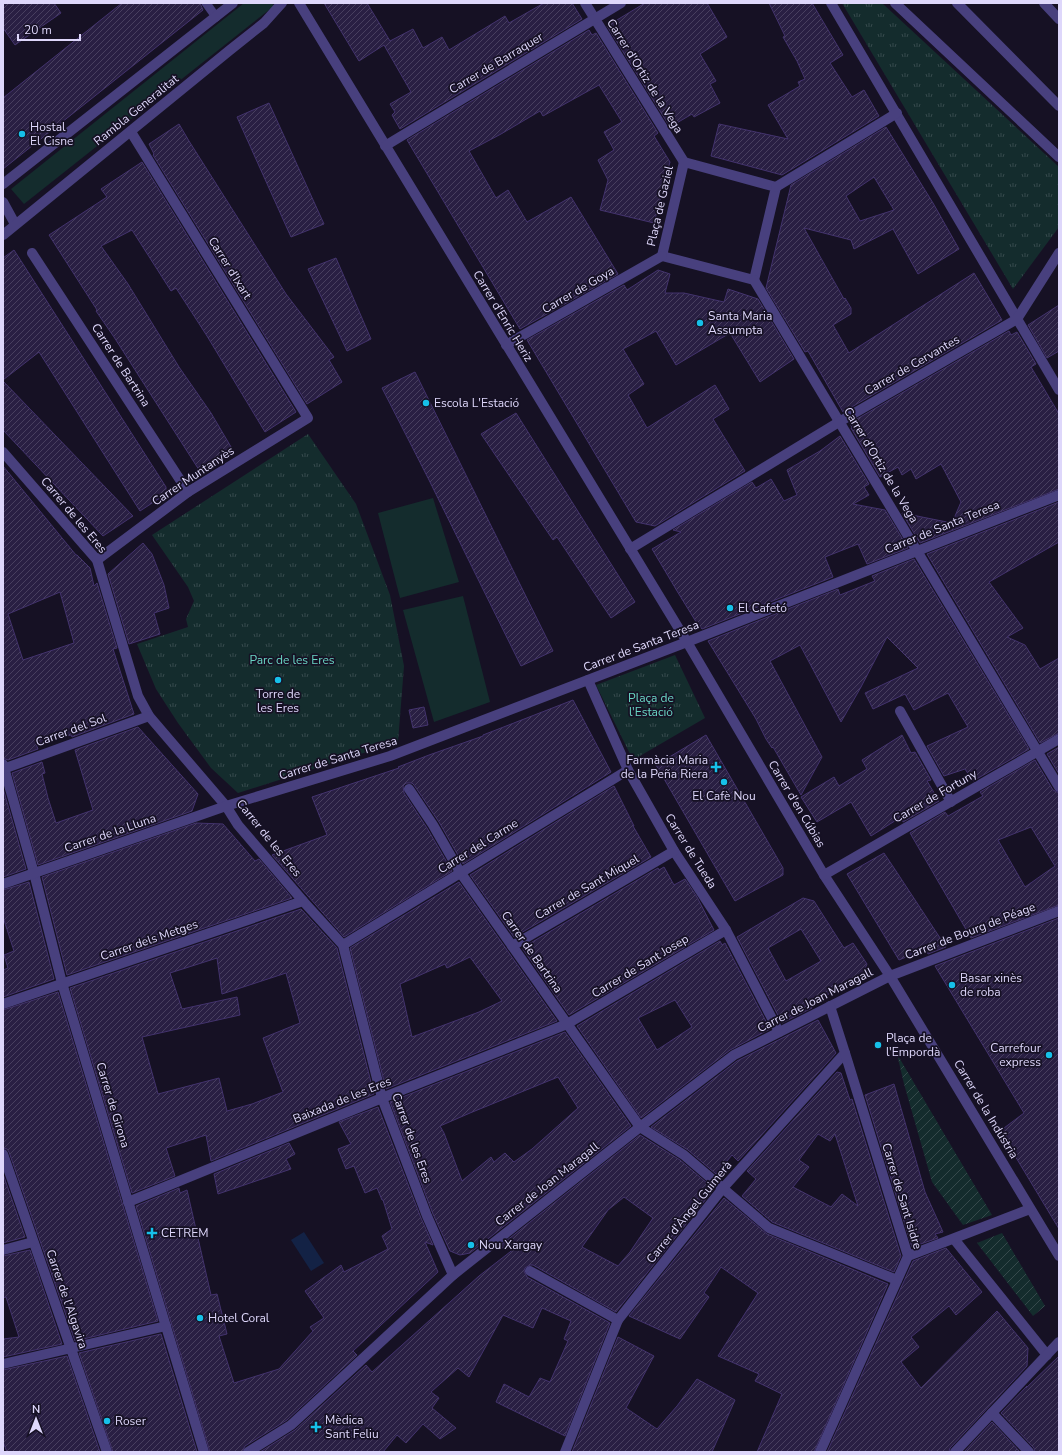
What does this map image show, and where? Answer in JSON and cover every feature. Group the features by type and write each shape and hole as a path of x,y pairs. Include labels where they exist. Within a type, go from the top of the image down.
{"street":[{"name":"Rambla Generalitat","path":"3,184 233,3"},
{"name":"Rambla Generalitat","path":"3,235 264,23 282,3"},
{"name":"Carrer d'Enric Heriz","path":"299,3 686,642"},
{"name":"Carrer d'Ortiz de la Vega","path":"585,3 684,162"},
{"name":"Carrer de Barraquer","path":"385,146 621,3"},
{"path":"831,3 1059,390"},
{"path":"895,3 1059,157"},
{"path":"957,3 1059,106"},
{"path":"1044,3 1059,19"},
{"path":"754,280 776,187 897,113"},
{"name":"Carrer d'Ixart","path":"131,132 308,418"},
{"name":"Plaça de Gaziel","path":"754,280 662,256 684,162 776,187"},
{"path":"3,202 15,224"},
{"name":"Carrer de Bartrina","path":"32,253 188,492"},
{"name":"Carrer de Cervantes","path":"630,549 840,422 1017,319 1059,253"},
{"name":"Carrer de Goya","path":"506,345 662,256"},
{"name":"Carrer d'Ortiz de la Vega","path":"754,280 918,550 1059,787"},
{"name":"Carrer Muntanyès","path":"97,560 188,492 308,418"},
{"name":"Carrer de les Eres","path":"3,452 97,560 138,696 149,716 226,806 238,825 343,946 382,1098 427,1216 453,1275"},
{"name":"Carrer de Santa Teresa","path":"226,806 390,756 686,642 1059,495"},
{"name":"Carrer d'en Cúbias","path":"686,642 824,876 890,976"},
{"name":"Carrer de Tueda","path":"588,680 628,770 674,851 726,930 779,1032"},
{"path":"900,711 951,802"},
{"name":"Carrer del Sol","path":"3,767 149,716"},
{"name":"Carrer de Fortuny","path":"824,876 1059,739"},
{"name":"Carrer de Girona","path":"3,767 34,873 62,983 204,1452"},
{"name":"Carrer del Carme","path":"343,946 460,872 628,770"},
{"name":"Carrer de Bartrina","path":"409,789 434,825 460,872 640,1127"},
{"name":"Carrer de la Lluna","path":"3,884 226,806"},
{"name":"Carrer de Sant Miquel","path":"512,946 674,851"},
{"name":"Carrer dels Metges","path":"3,1004 303,901"},
{"name":"Carrer de Bourg de Péage","path":"890,976 1059,911"},
{"name":"Carrer de Sant Josep","path":"567,1024 726,930"},
{"name":"Carrer de Joan Maragall","path":"248,1452 291,1424 453,1275 640,1127 734,1055 890,976"},
{"name":"Carrer de la Indústria","path":"890,976 1059,1256"},
{"path":"830,1006 845,1053"},
{"name":"Baixada de les Eres","path":"128,1202 567,1024"},
{"name":"Carrer d'Àngel Guimerà","path":"565,1452 618,1320 723,1188 845,1053"},
{"name":"Carrer de Sant Isidre","path":"820,1452 908,1256 845,1053"},
{"path":"640,1127 684,1155 769,1228 897,1280"},
{"name":"Carrer de l'Algavira","path":"3,1154 107,1452"},
{"path":"908,1256 1030,1209"},
{"path":"954,1239 1047,1355"},
{"path":"3,1250 33,1242"},
{"path":"530,1272 618,1320"},
{"path":"3,1364 166,1326"},
{"path":"955,1452 1059,1342"},
{"path":"992,1413 1029,1452"}],"lane":[{"path":"206,3 216,17"}],"green space":[{"path":"244,3 272,3 274,6 24,204 11,189"},
{"path":"842,3 882,3 1059,167 1059,227 1013,289"},
{"name":"Parc de les Eres","path":"308,434 356,504 390,595 404,666 398,742 238,793 211,768 178,723 156,689 137,644 188,627 186,619 194,601 188,587 152,535"},
{"path":"433,498 459,582 400,598 378,513"},
{"path":"463,596 490,702 434,722 403,610"},
{"name":"Plaça de l'Estació","path":"675,655 705,718 633,760 596,685"},
{"path":"897,1054 992,1215 963,1225 932,1182"},
{"path":"1002,1233 1045,1306 1033,1316 977,1243"}],"water":[{"path":"304,1232 324,1263 311,1271 291,1240"}],"building":[{"path":"3,3 54,3 61,13 15,45 3,28"},
{"path":"122,3 200,3 203,10 3,169 3,98"},
{"path":"324,3 367,3 390,41 413,29 423,48 442,37 449,50 505,16 509,23 544,3 572,3 582,19 400,129 392,115 395,112 390,104 411,92 384,45 359,61"},
{"path":"645,3 707,3 727,37 700,54 716,81 710,84 720,103 694,117 692,114 670,127 607,26"},
{"path":"769,3 812,3 843,55 830,63 852,97 864,90 879,116 782,175 711,156 719,124 788,139 768,105 800,86 798,82 805,79 797,61 783,37 785,36"},
{"path":"589,30 592,35 596,33 658,133 654,136 670,162 654,223 600,210 608,180 598,160 614,150 604,132 622,122 599,85 543,116 540,111 469,151 496,198 508,190 527,222 571,197 618,274 520,329 407,140"},
{"path":"269,103 324,224 291,237 237,117"},
{"path":"179,124 286,294 334,357 329,360 342,382 307,404 153,155 154,154 149,144"},
{"path":"886,127 933,203 959,249 918,274 893,229 854,249 851,240 804,228 844,299 845,298 851,308 851,314 833,325 849,353 974,273 1002,320 843,412 808,351 805,352 766,288 791,185","holes":["874,177 894,210 860,221 846,196"]},
{"path":"142,162 296,412 265,432 176,288 171,291 132,230 101,246 128,284 179,367 211,413 234,452 201,473 96,311 97,310 49,235 107,197 101,189"},
{"path":"14,250 166,487 166,494 140,511 39,352 3,380 3,258"},
{"path":"336,258 371,339 347,351 308,269"},
{"path":"658,270 670,274 665,293 684,293 724,302 728,289 758,299 794,359 760,382 730,333 676,365 656,331 623,349 644,384 628,395 647,428 715,385 729,409 713,419 745,471 655,526 636,522 527,340 624,285 627,290"},
{"path":"1059,305 1059,351 1047,358 1028,325"},
{"path":"1009,331 1011,335 1017,332 1036,364 1031,367 1059,414 1059,489 920,543 902,513 952,523 961,502 941,464 916,479 911,469 902,475 898,467 880,477 851,428 850,423"},
{"path":"415,372 553,651 521,666 382,388"},
{"path":"3,381 133,516 103,536 3,430"},
{"path":"516,413 635,602 611,618 557,537 553,540 481,434"},
{"path":"840,436 869,484 864,487 869,495 853,504 885,510 908,548 867,564 858,544 825,557 833,577 702,629 698,625 652,549 681,532 673,530 752,482 756,488 771,479 784,501 797,495 787,470 820,451"},
{"path":"3,466 76,555 90,568 94,586 97,583 117,648 113,649 134,714 72,737 71,735 36,744 38,749 8,760 3,758","holes":["60,592 74,643 23,660 8,614"]},
{"path":"1059,502 1059,542 989,582 1023,628 1007,637 1025,645 1040,669 1059,658 1059,733 1040,743 927,554"},
{"path":"143,543 152,554 164,585 169,608 154,613 160,634 129,644 108,574"},
{"path":"914,559 1029,749 973,781 965,769 944,776 927,746 968,727 948,693 914,710 905,694 873,709 865,693 918,668 887,637 841,722 800,645 770,661 822,757 801,795 708,641 838,589 840,595 875,581 872,576"},
{"path":"573,700 611,772 463,864 439,822 414,785 412,783 406,783 403,786 404,793 427,828 452,871 344,937 272,855 327,835 312,797 399,768 398,767 483,736"},
{"path":"424,707 428,725 413,728 409,710"},
{"path":"138,727 198,794 192,811 38,865 12,773 42,762 45,773 42,774 56,823 93,810 75,750"},
{"path":"706,735 783,868 783,875 735,901 656,765"},
{"path":"902,735 911,753 915,752 931,780 927,781 939,801 903,822 901,817 871,836 851,802 817,822 801,797 834,777 839,786 867,769 862,760"},
{"path":"1059,747 1059,774 1047,754"},
{"path":"1035,760 1053,790 1059,793 1059,905 971,938 910,833 945,812 948,816 983,796 980,792","holes":["1031,827 1055,866 1025,887 998,840"]},
{"path":"614,786 633,826 651,857 514,937 470,875"},
{"path":"3,788 26,869 3,877"},
{"path":"196,823 223,824 255,861 259,859 292,898 67,975 42,877"},
{"path":"884,853 946,947 928,954 925,949 899,960 847,874"},
{"path":"664,867 674,885 685,879 697,897 714,930 569,1015 522,948 658,868 659,870"},
{"path":"29,882 54,979 3,997 3,970 8,968 4,955 14,951 3,917 3,890"},
{"path":"459,882 557,1021 386,1089 350,948","holes":["470,957 502,1001 479,1012 412,1037 400,984 445,964 447,968"]},
{"path":"803,898 814,901 844,948 853,943 867,964 862,976 810,1004 812,1008 782,1023 737,937","holes":["801,929 821,961 786,981 768,948"]},
{"path":"301,909 337,948 374,1094 211,1161 206,1135 166,1148 175,1176 132,1193 70,988","holes":["217,958 222,994 286,973 300,1023 263,1038 283,1092 252,1104 227,1111 219,1078 158,1094 142,1037 240,1015 237,997 182,1009 170,973"]},
{"path":"1059,918 1059,1229 1000,1131 1024,1113 935,966"},
{"path":"720,941 722,945 725,943 770,1029 730,1050 641,1118 577,1026","holes":["675,1000 692,1027 657,1050 638,1018"]},
{"path":"58,992 158,1321 75,1341 9,1152 7,1149 3,1148 3,1010"},
{"path":"818,1020 836,1053 738,1161 732,1155 716,1174 688,1150 651,1127 737,1061"},
{"path":"565,1032 631,1126 470,1253 460,1255 450,1251 433,1214 390,1102","holes":["558,1077 578,1108 532,1149 514,1162 505,1153 494,1162 491,1157 462,1181 440,1126"]},
{"path":"837,1072 841,1073 850,1100 852,1099 901,1256 894,1272 772,1222 742,1196 756,1179 747,1171","holes":["818,1134 830,1141 835,1134 858,1206 842,1194 831,1207 793,1187 809,1167 799,1160"]},
{"path":"894,1084 925,1192 943,1232 935,1234 938,1238 912,1247 865,1095"},
{"path":"378,1107 433,1245 425,1242 438,1272 353,1351 357,1355 287,1420 245,1446 242,1452 210,1452 136,1206 179,1188 180,1193 187,1190 211,1295 217,1294 227,1334 219,1336 234,1383 279,1369 313,1331 310,1327 324,1318 305,1291 341,1265 344,1272 388,1249 382,1236 392,1229 383,1200 377,1188 365,1193 354,1166 346,1169 338,1149 351,1144 339,1122"},
{"path":"640,1135 680,1160 714,1189 616,1312 533,1265 525,1268 524,1271 527,1277 610,1323 565,1436 496,1402 504,1384 529,1397 540,1378 550,1382 568,1341 564,1339 571,1321 542,1308 533,1328 503,1315 469,1377 458,1368 431,1392 439,1398 432,1408 456,1428 440,1439 423,1424 406,1443 397,1435 383,1452 260,1452 295,1430 366,1365 372,1372 479,1276 519,1245 496,1249","holes":["624,1197 653,1218 630,1252 618,1266 582,1247 608,1210"]},
{"path":"289,1143 295,1154 286,1159 291,1169 218,1194 214,1174"},
{"path":"3,1174 25,1237 3,1243"},
{"path":"724,1198 767,1234 888,1284 814,1452 757,1452 782,1394 755,1381 759,1374 718,1356 758,1293 721,1267 704,1293 709,1297 680,1339 629,1316"},
{"path":"946,1248 982,1292 956,1315 949,1306 911,1337 919,1347 901,1362 921,1388 997,1311 1028,1348 1027,1366 950,1448 949,1452 827,1452 913,1261"},
{"path":"30,1250 62,1344 3,1357 3,1339 19,1337 6,1297 3,1298 3,1256"},
{"path":"161,1334 197,1452 113,1452 79,1353"},
{"path":"618,1337 654,1356 626,1408 657,1429 677,1406 697,1379 735,1400 712,1452 572,1452"},
{"path":"67,1356 100,1452 7,1452 3,1442 3,1370"},
{"path":"1059,1356 1059,1452 1035,1452 1034,1448 1001,1413"},
{"path":"992,1422 1020,1452 964,1452"}],"place":[{"name":"Hostal El Cisne","path":"22,134"},
{"name":"Santa Maria Assumpta","path":"700,323"},
{"name":"Escola L'Estació","path":"426,403"},
{"name":"El Cafetó","path":"730,608"},
{"name":"Torre de les Eres","path":"278,680"},
{"name":"Farmàcia Maria de la Peña Riera","path":"716,767"},
{"name":"El Cafè Nou","path":"724,782"},
{"name":"Basar xinès de roba","path":"952,985"},
{"name":"Plaça de l'Empordà","path":"878,1045"},
{"name":"Carrefour express","path":"1049,1055"},
{"name":"CETREM","path":"152,1233"},
{"name":"Nou Xargay","path":"471,1245"},
{"name":"Hotel Coral","path":"200,1318"},
{"name":"Roser","path":"107,1421"},
{"name":"Mèdica Sant Feliu","path":"316,1427"}]}
